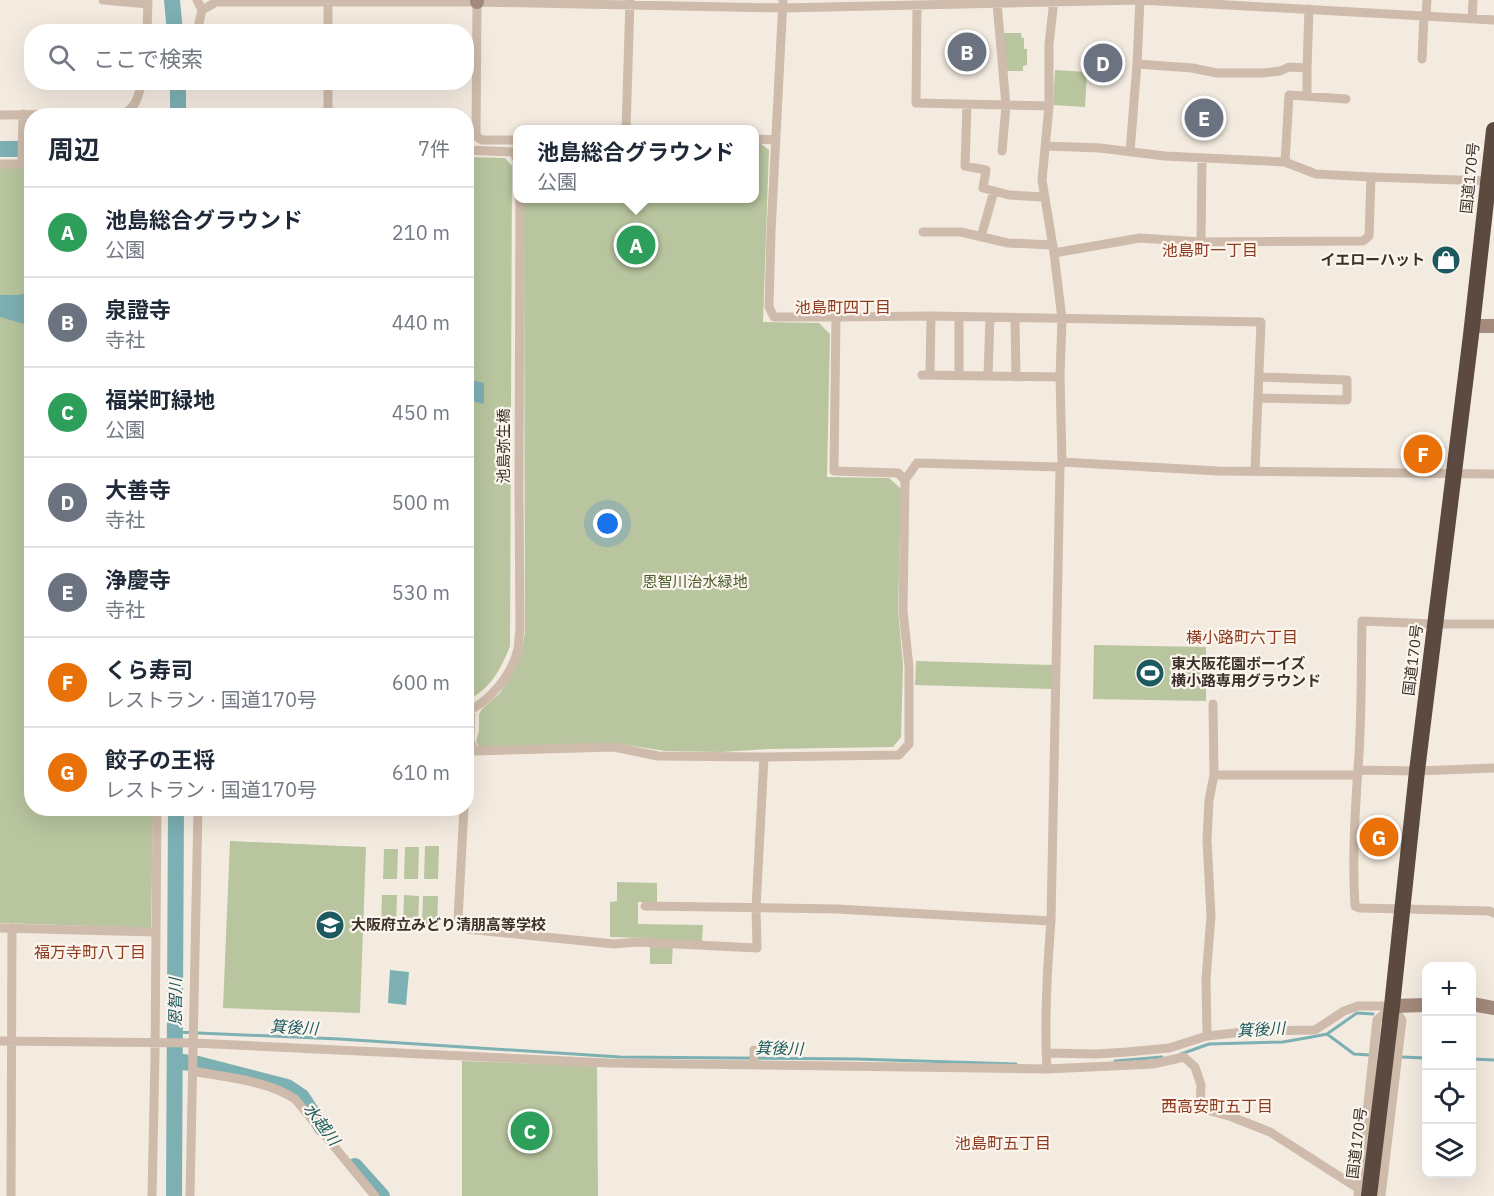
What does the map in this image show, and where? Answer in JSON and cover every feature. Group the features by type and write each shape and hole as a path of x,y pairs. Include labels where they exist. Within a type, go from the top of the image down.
{"highway":[{"name":"国道170号","path":"1362,1194 1392,1006 1417,771 1494,130"}],"street":[{"path":"104,0 148,2 147,24"},
{"path":"197,0 202,10 199,24"},
{"path":"202,10 216,2 477,1 917,5 1140,0 1210,2 1494,20"},
{"path":"1130,152 1140,0"},
{"path":"1422,60 1427,0"},
{"path":"1472,19 1473,0"},
{"path":"328,1 328,24"},
{"path":"477,1 476,136 482,140 513,140"},
{"path":"1047,1069 1061,465 1062,319 1054,249 1042,180 1049,106 1049,44 1054,1"},
{"path":"626,125 630,2"},
{"path":"994,2 1006,106 1002,151"},
{"path":"783,4 771,232 769,307 774,317 931,316 1261,322 1255,471"},
{"path":"917,5 916,103 1049,106"},
{"path":"1307,96 1309,9"},
{"path":"1137,64 1192,68 1217,73 1263,73 1289,67 1307,68"},
{"path":"133,108 139,90"},
{"path":"328,90 328,108"},
{"path":"1285,162 1289,95 1346,99"},
{"path":"967,105 965,166 986,170 983,188 1021,196 1045,196"},
{"path":"0,115 23,114 22,164 0,164"},
{"path":"759,139 776,140"},
{"path":"1046,146 1100,148 1166,156 1285,162 1316,174 1488,181"},
{"path":"474,150 513,153"},
{"path":"1201,242 1202,158"},
{"path":"923,232 961,232 998,242 1054,249 1140,238 1201,242 1363,241 1369,236 1371,177"},
{"path":"981,237 994,191"},
{"name":"池島弥生橋","path":"474,707 498,687 511,668 518,648 520,629 520,203"},
{"path":"931,316 926,375 1060,377"},
{"path":"836,317 834,471 898,472 905,480"},
{"path":"959,317 959,376"},
{"path":"988,376 990,317"},
{"path":"1016,318 1016,377"},
{"path":"1472,326 1494,326"},
{"path":"1258,398 1347,400 1347,380 1259,377"},
{"path":"474,749 475,751 614,747 658,756 900,755 909,744 909,667 903,611 905,480 917,463 1061,465 1218,471 1494,474"},
{"path":"1494,624 1362,621 1358,773 1354,826 1355,906 1402,910 1489,911 1494,914"},
{"path":"1207,1036 1206,979 1211,916 1207,840 1209,800 1214,775 1213,704"},
{"path":"464,816 458,920 466,928 614,944 637,942 757,948 756,908 764,757"},
{"path":"1214,775 1494,768"},
{"path":"152,1196 156,1043 157,816"},
{"path":"190,1196 193,1066 191,1043 194,1020 198,816"},
{"path":"645,906 837,909 1051,921"},
{"path":"0,928 156,932"},
{"path":"11,1196 12,928"},
{"path":"1046,1053 1096,1054 1169,1048 1207,1036 1252,1031 1315,1030 1344,1011 1358,1006 1422,1005"},
{"path":"1476,1005 1494,1008"},
{"path":"1381,1196 1402,1020 1392,1006"},
{"path":"0,1041 191,1043 609,1063 1047,1069 1153,1064 1184,1057 1195,1067 1198,1076 1200,1108 1232,1117 1270,1132 1362,1194"},
{"path":"754,1050 754,1064"},
{"path":"193,1066 270,1086 295,1099 375,1196"}],"green space":[{"path":"1002,33 1021,33 1024,38 1027,65 1023,66 1023,71 1004,71"},
{"path":"1055,70 1087,72 1085,107 1053,105"},
{"name":"恩智川治水緑地","path":"759,144 761,144 769,150 763,322 819,323 830,334 827,477 889,478 901,489 898,610 903,665 901,737 893,747 722,752 665,751 621,744 479,747 476,741 479,731 479,714 500,693 515,669 522,651 525,631 524,203 759,203"},
{"path":"474,157 505,158 512,166 510,646 494,678 475,696"},
{"path":"0,167 24,167 24,816 153,816 151,928 0,923"},
{"name":"東大阪花園ボーイズ 横小路専用グラウンド","path":"1094,645 1206,647 1206,701 1093,699"},
{"path":"916,661 1053,665 1053,689 915,685"},
{"path":"230,841 366,847 360,1013 223,1008"},
{"path":"425,846 439,846 438,879 424,879"},
{"path":"405,847 419,847 418,879 404,879"},
{"path":"384,849 398,849 397,879 383,879"},
{"path":"617,882 657,883 657,902 638,902 638,924 703,925 702,942 673,942 672,964 650,964 650,938 610,937 610,902 617,901"},
{"path":"382,895 397,895 396,928 381,927"},
{"path":"404,895 419,896 418,928 403,927"},
{"path":"423,896 438,896 437,927 422,927"},
{"path":"462,1061 597,1066 598,1196 462,1196"}],"water":[{"path":"24,294 24,324 0,317 0,295"},
{"path":"474,381 484,383 484,404 474,402"},
{"path":"390,970 409,972 406,1005 388,1003"}],"waterway":[{"name":"恩智川","path":"172,0 174,24"},
{"name":"恩智川","path":"178,90 178,108"},
{"path":"0,149 24,149"},
{"name":"恩智川","path":"174,1196 176,816"},
{"name":"箕後川","path":"1181,1054 1209,1044 1283,1042 1327,1034 1357,1013 1373,1014"},
{"name":"箕後川","path":"175,1032 339,1039 620,1057 856,1059 1016,1064"},
{"path":"1327,1034 1354,1054 1369,1055"},
{"name":"箕後川","path":"1115,1061 1162,1057"},
{"path":"1401,1057 1422,1058"},
{"path":"1476,1059 1494,1060"},
{"name":"水越川","path":"175,1061 198,1064 287,1087 302,1097 322,1128"},
{"name":"水越川","path":"355,1166 382,1196"}],"place":[{"name":"泉證寺","path":"967,52"},
{"name":"大善寺","path":"1103,63"},
{"name":"浄慶寺","path":"1204,118"},
{"name":"池島総合グラウンド","path":"636,245"},
{"name":"イエローハット","path":"1446,260"},
{"name":"くら寿司","path":"1423,454"},
{"name":"東大阪花園ボーイズ 横小路専用グラウンド","path":"1150,673"},
{"name":"餃子の王将","path":"1379,837"},
{"name":"大阪府立みどり清朋高等学校","path":"330,925"},
{"name":"福栄町緑地","path":"530,1131"}],"district":[{"name":"池島町一丁目","path":"1210,250"},
{"name":"池島町四丁目","path":"843,307"},
{"name":"横小路町六丁目","path":"1242,637"},
{"name":"福万寺町八丁目","path":"90,952"},
{"name":"西高安町五丁目","path":"1217,1106"},
{"name":"池島町五丁目","path":"1003,1143"}]}
